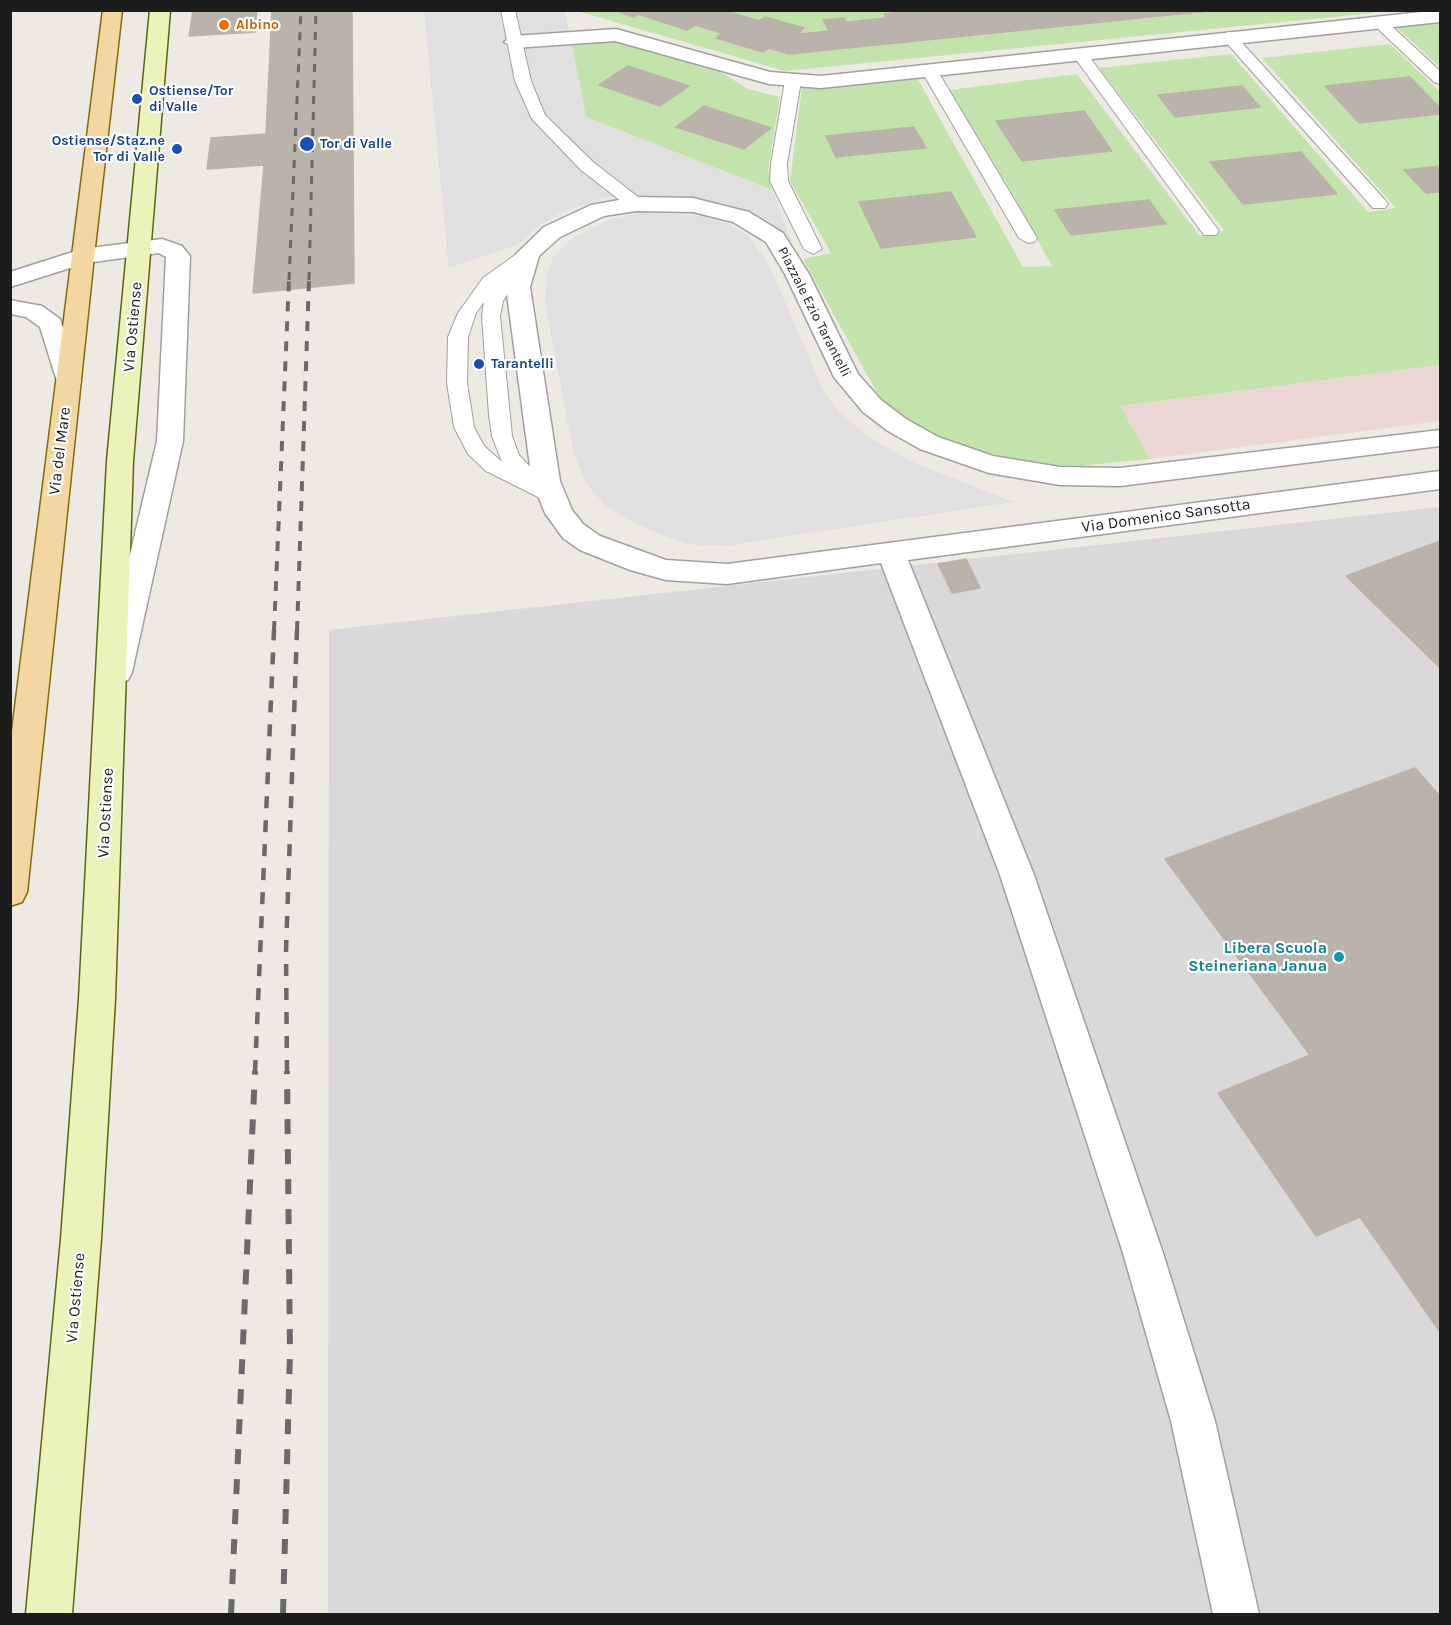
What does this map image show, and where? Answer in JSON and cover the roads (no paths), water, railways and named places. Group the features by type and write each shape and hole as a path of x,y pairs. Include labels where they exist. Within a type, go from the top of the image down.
{"main road":[{"name":"Via del Mare","path":"10,892 82,256 113,10"},
{"name":"Via Ostiense","path":"49,1614 81,1239 97,999 120,461 160,10"}],"street":[{"path":"514,42 600,34 616,35 747,72 793,81 840,81 1229,37 1440,16"},
{"name":"Piazzale Ezio Tarantelli","path":"528,254 552,232 571,221 599,210 636,204 681,204 708,207 741,218 768,232 786,254 856,389 886,418 929,443 1013,470 1090,478 1137,476 1440,438"},
{"path":"10,280 82,256 162,246 174,251 178,256 172,429 144,563 111,696"},
{"path":"528,254 518,287 519,306 550,496 564,521 590,543 640,563 666,570 728,574 891,552 1017,875 1140,1242 1193,1421 1236,1614"},
{"path":"10,307 33,311 51,324 68,382"},
{"name":"Via Domenico Sansotta","path":"891,552 1440,480"}],"lane":[{"path":"508,10 523,81 538,116 558,139 587,166 636,204"},
{"path":"1379,22 1440,79"},
{"path":"1229,37 1379,204"},
{"path":"1080,54 1210,231"},
{"path":"929,70 1028,238"},
{"path":"793,81 779,164 779,181 813,249"},
{"path":"528,254 490,282 467,313 458,337 458,383 464,427 475,449 493,466 550,496"},
{"path":"528,254 498,293 491,316 499,415 502,436 510,458 550,496"}],"railway":[{"path":"289,280 301,10"},
{"path":"309,280 316,10"},
{"path":"274,631 289,279"},
{"path":"297,631 309,279"},
{"path":"255,1072 274,630"},
{"path":"287,1072 286,950 297,630"},
{"path":"231,1614 255,1071"},
{"path":"283,1614 290,1351 287,1071"}],"place":[{"name":"Albino","path":"224,25"},
{"name":"Ostiense/Tor di Valle","path":"137,99"},
{"name":"Tor di Valle","path":"307,144"},
{"name":"Ostiense/Staz.ne Tor di Valle","path":"177,149"},
{"name":"Tarantelli","path":"479,364"},
{"name":"Libera Scuola Steineriana Janua","path":"1339,957"}]}
